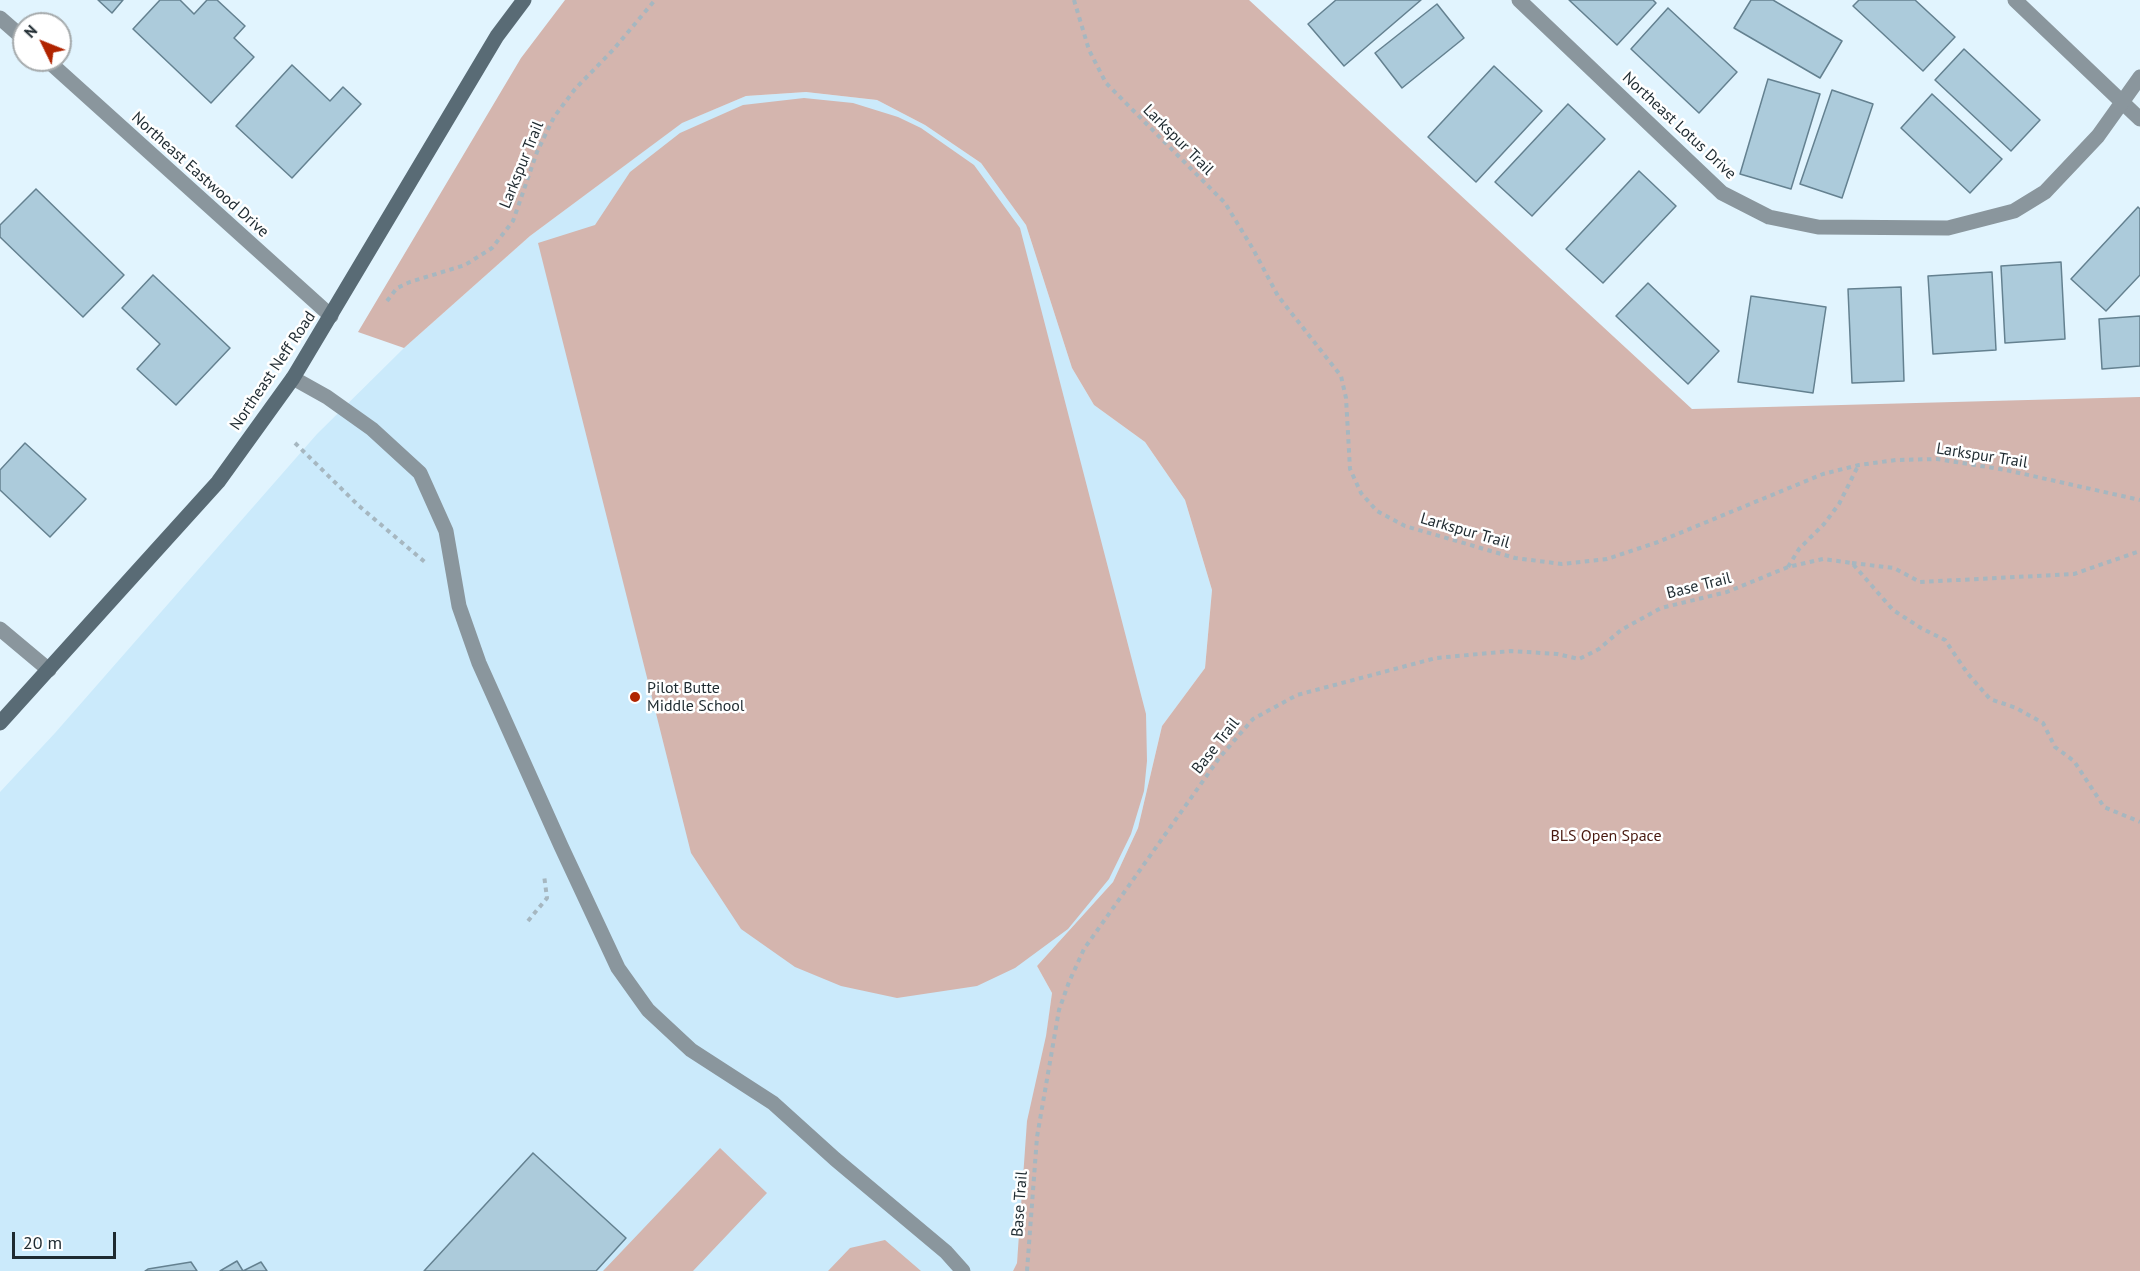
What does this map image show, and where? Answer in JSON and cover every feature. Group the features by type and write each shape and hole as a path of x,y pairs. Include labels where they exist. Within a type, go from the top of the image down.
{"main road":[{"name":"Northeast Neff Road","path":"0,723 218,482 293,378 497,36 524,0"}],"street":[{"name":"Northeast Lotus Drive","path":"1519,0 1722,193 1769,218 1818,227 1948,228 2013,212 2045,192 2098,136 2140,77"},
{"path":"2015,0 2140,119"},
{"path":"0,18 12,28"},
{"name":"Northeast Eastwood Drive","path":"60,72 331,316"},
{"path":"293,378 327,397 372,429 420,473 446,531 459,606 479,663 618,968 648,1010 691,1050 773,1103 835,1159 946,1252 963,1271"},
{"path":"0,629 49,670"}],"path":[{"name":"Larkspur Trail","path":"387,301 397,288 465,265 492,248 513,221 537,152 554,117 575,89 613,50 655,0"},
{"name":"Larkspur Trail","path":"1074,0 1089,50 1106,83 1225,203 1278,296 1341,376 1346,398 1350,469 1360,493 1377,511 1404,526 1504,555 1562,564 1607,559 1658,542 1823,474 1859,465 1896,460 1937,459 2006,470 2140,500"},
{"path":"1788,567 1799,549 1824,524 1839,504 1859,465"},
{"name":"Base Trail","path":"1027,1271 1037,1137 1059,1010 1068,982 1084,949 1220,757 1252,719 1297,695 1437,658 1511,651 1557,654 1578,659 1599,649 1622,630 1661,608 1727,592 1788,567 1823,559 1894,568 1920,582 2074,574 2140,550"},
{"path":"1852,563 1893,609 1921,628 1945,640 1968,674 1990,699 2016,708 2043,723 2055,747 2074,761 2104,807 2140,822"}],"shaded area":[{"name":"Pilot Butte Middle School","path":"806,92 877,100 925,125 981,163 1026,225 1072,368 1094,405 1145,442 1185,500 1212,590 1205,668 1162,726 1138,828 1113,882 1037,966 1052,993 1017,1263 1013,1271 0,1271 0,792 55,733 317,434 404,348 530,236 681,123 746,96"}],"green space":[{"name":"BLS Open Space","path":"565,0 1249,0 1692,409 2140,397 2140,1271 1013,1271 1017,1263 1027,1121 1046,1036 1052,993 1037,966 1113,882 1138,828 1162,726 1205,668 1212,590 1185,500 1145,442 1094,405 1072,368 1026,225 981,163 925,125 877,100 806,92 746,96 682,123 530,236 404,348 358,332 521,58"},
{"path":"804,98 853,103 898,117 921,128 974,165 1020,228 1146,714 1147,761 1144,791 1131,834 1109,879 1068,929 1015,968 977,986 897,998 841,986 795,967 741,929 691,853 538,243 595,225 630,172 680,133 743,105"},
{"path":"720,1148 767,1193 693,1271 603,1271"},
{"path":"885,1240 921,1271 828,1271 850,1248"}],"building":[{"path":"98,0 123,0 112,13"},
{"path":"160,0 180,0 194,14 207,0 217,0 245,26 234,38 254,57 211,103 133,29"},
{"path":"1336,0 1421,0 1344,66 1308,24"},
{"path":"1569,0 1653,0 1656,3 1617,45"},
{"path":"1751,0 1773,0 1842,41 1820,78 1734,28"},
{"path":"1859,0 1915,0 1955,37 1923,71 1853,6"},
{"path":"1437,4 1464,38 1402,88 1375,53"},
{"path":"1668,8 1737,72 1699,113 1631,49"},
{"path":"1964,49 2040,120 2011,151 1935,80"},
{"path":"292,65 330,101 343,87 361,104 292,178 236,126"},
{"path":"1494,66 1542,111 1476,182 1428,137"},
{"path":"1768,79 1820,94 1791,189 1740,174"},
{"path":"1832,90 1873,104 1842,198 1800,184"},
{"path":"1932,94 2002,159 1970,193 1901,128"},
{"path":"1568,104 1605,139 1532,216 1495,182"},
{"path":"1639,171 1676,206 1603,283 1566,249"},
{"path":"36,189 124,275 83,317 0,237 0,225"},
{"path":"2138,207 2140,209 2140,275 2106,311 2071,279"},
{"path":"2061,262 2065,339 2005,343 2001,266"},
{"path":"1992,272 1996,350 1933,354 1928,276"},
{"path":"153,275 230,348 176,405 137,369 160,344 122,308"},
{"path":"1648,283 1719,351 1688,384 1616,316"},
{"path":"1901,287 1904,381 1852,383 1848,289"},
{"path":"1751,296 1826,307 1813,393 1738,382"},
{"path":"2140,316 2140,366 2102,369 2099,319"},
{"path":"25,443 86,499 50,537 0,490 0,470"},
{"path":"533,1153 626,1238 596,1271 424,1271"},
{"path":"237,1261 243,1271 220,1271"},
{"path":"191,1262 197,1271 145,1271 148,1269"},
{"path":"261,1262 267,1271 243,1271"}],"place":[{"name":"Pilot Butte Middle School","path":"635,697"}]}
